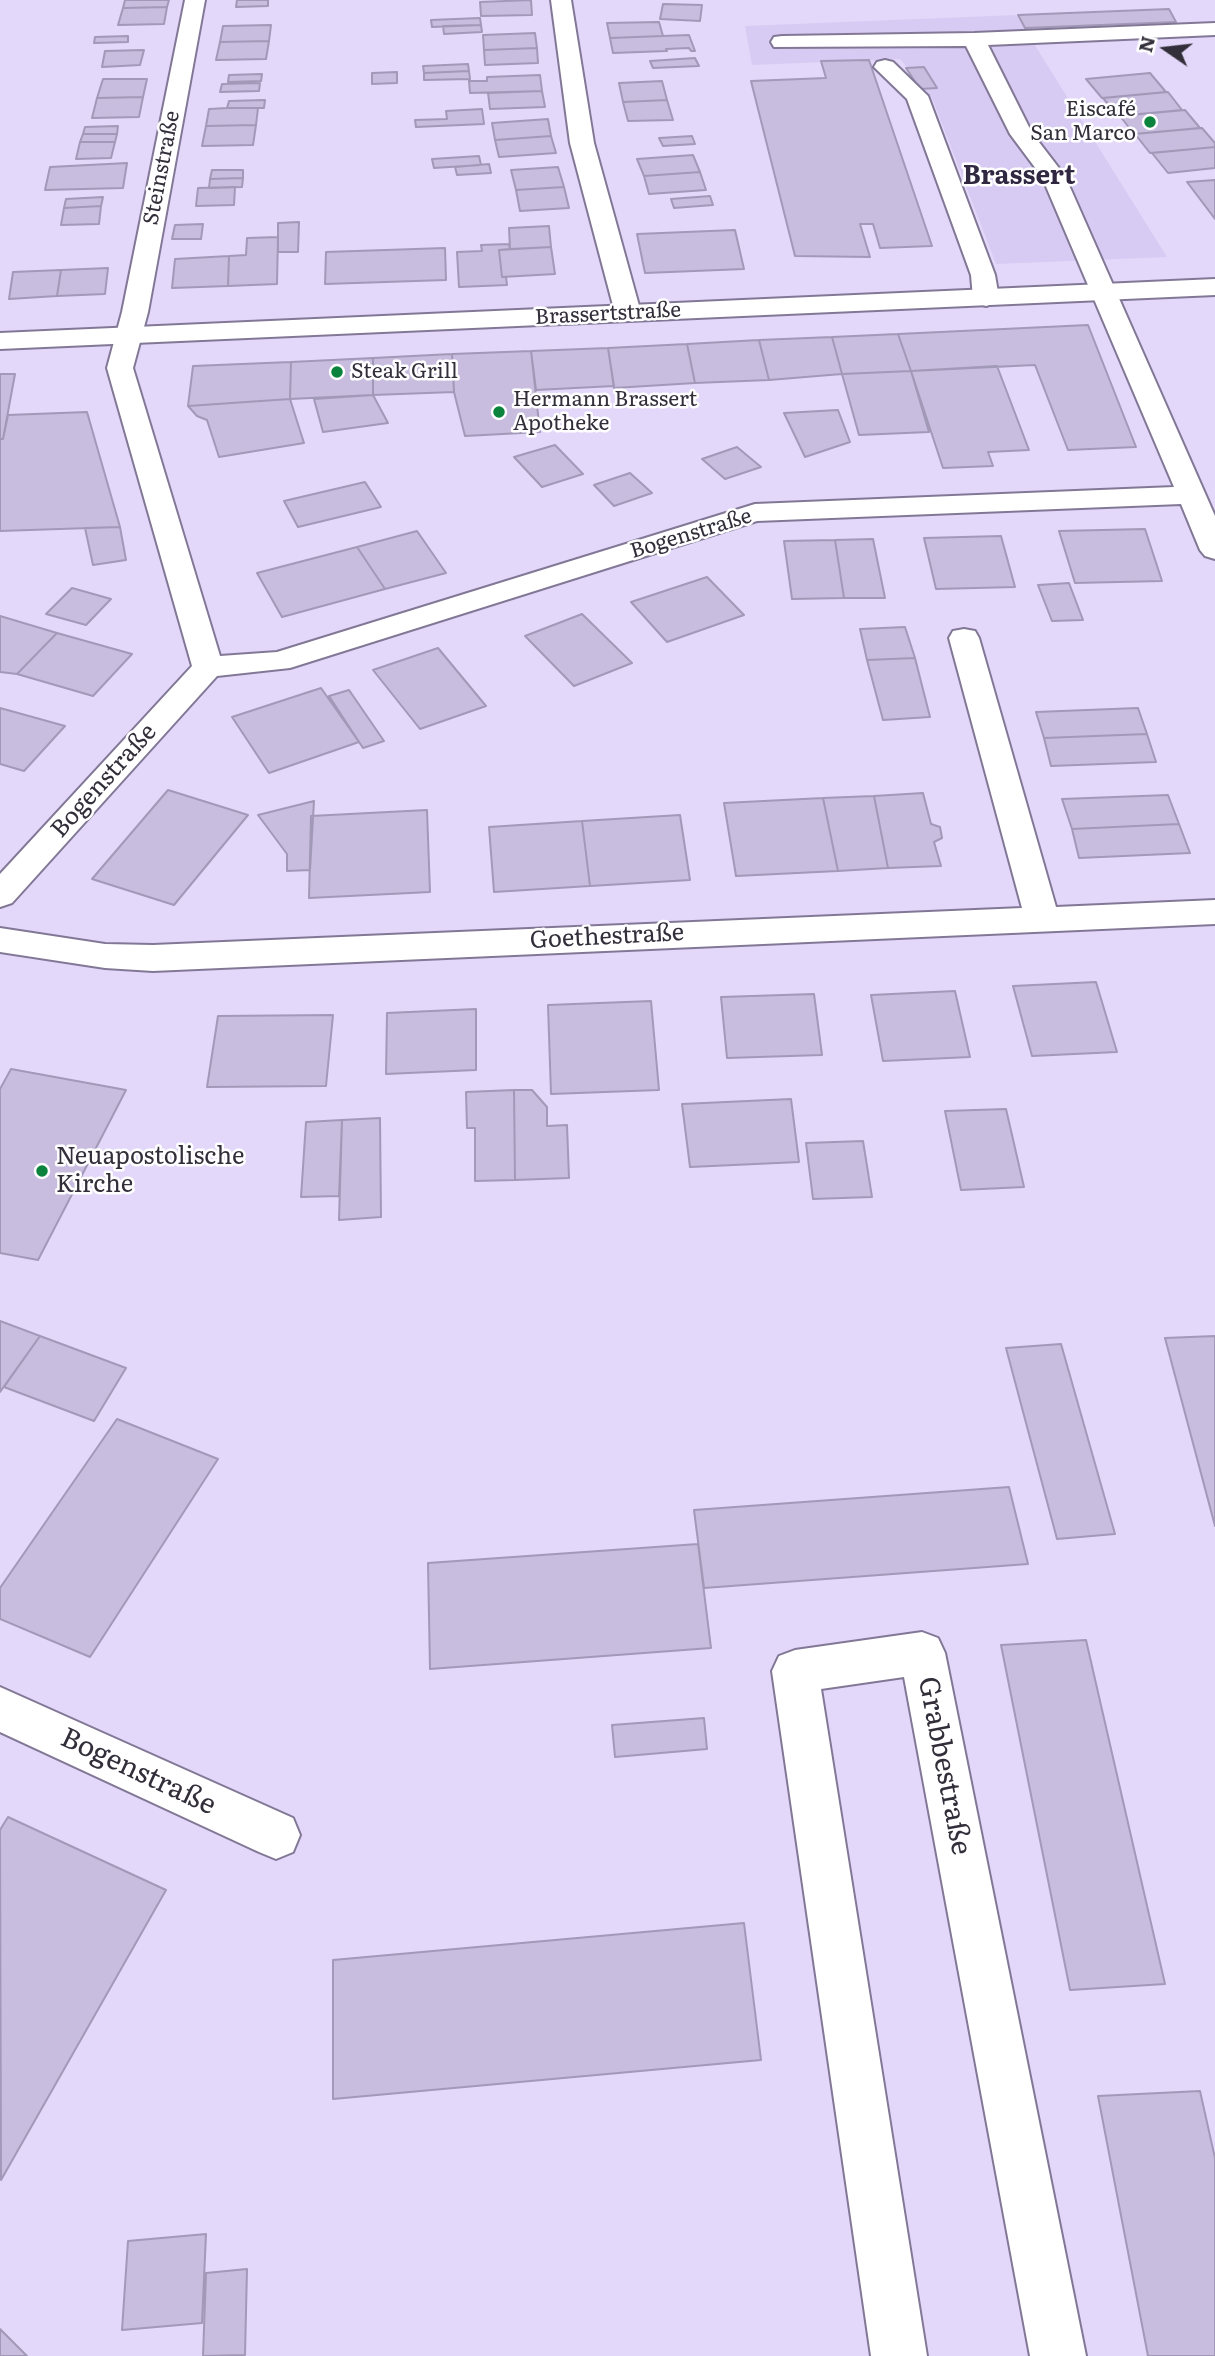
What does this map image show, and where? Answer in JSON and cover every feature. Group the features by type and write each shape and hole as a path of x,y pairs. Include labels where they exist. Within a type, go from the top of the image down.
{"street":[{"name":"Steinstraße","path":"130,336 195,0"},
{"path":"561,0 582,143 628,313"},
{"path":"782,42 974,39 1215,29"},
{"path":"974,39 1021,134 1053,176 1215,550"},
{"path":"885,67 917,96 983,275 986,298"},
{"name":"Brassertstraße","path":"0,341 1215,287"},
{"path":"130,336 120,368 208,667"},
{"name":"Bogenstraße","path":"0,895 208,667 279,661 755,513 1191,495"},
{"path":"964,638 1042,918"},
{"name":"Goethestraße","path":"0,940 105,956 153,958 1215,912"},
{"name":"Grabbestraße","path":"899,2356 795,1671 922,1653 1058,2356"},
{"name":"Bogenstraße","path":"0,1709 276,1835"}],"shaded area":[{"path":"1016,15 1167,257 996,264 932,98 900,59 752,65 745,26"}],"building":[{"path":"125,0 169,0 167,7 123,8"},
{"path":"237,0 268,0 268,6 236,7"},
{"path":"531,0 532,15 481,16 480,2"},
{"path":"663,4 702,5 700,21 660,19"},
{"path":"167,7 164,24 118,25 123,8"},
{"path":"1169,9 1176,22 1025,28 1018,15"},
{"path":"480,18 481,25 432,27 431,20"},
{"path":"659,22 663,36 610,38 607,23"},
{"path":"271,25 269,41 220,42 223,26"},
{"path":"481,25 482,32 444,34 443,26"},
{"path":"535,33 537,48 484,50 483,35"},
{"path":"689,35 695,51 689,48 613,53 610,38"},
{"path":"128,36 128,42 94,43 95,37"},
{"path":"269,41 266,59 216,60 220,42"},
{"path":"537,48 538,63 485,65 484,50"},
{"path":"144,50 140,65 102,67 105,51"},
{"path":"695,58 699,66 653,68 650,61"},
{"path":"869,60 932,246 880,248 873,224 860,224 870,257 795,256 751,81 826,78 821,61"},
{"path":"468,64 469,71 424,73 423,66"},
{"path":"924,67 937,88 920,89 906,68"},
{"path":"469,71 470,79 424,80 424,73"},
{"path":"397,72 397,83 372,84 372,73"},
{"path":"1150,73 1166,92 1102,98 1086,79"},
{"path":"262,74 261,81 228,82 229,75"},
{"path":"540,75 542,91 470,93 469,81 487,81 487,77"},
{"path":"103,79 147,79 143,97 97,98"},
{"path":"662,81 667,100 623,102 619,83"},
{"path":"260,83 259,91 220,92 222,84"},
{"path":"542,91 545,107 490,109 488,93"},
{"path":"1168,92 1182,110 1118,116 1103,98"},
{"path":"143,97 139,117 92,118 97,98"},
{"path":"265,100 264,108 227,108 229,101"},
{"path":"667,100 673,120 628,121 623,102"},
{"path":"258,108 256,125 206,126 209,109"},
{"path":"482,109 484,124 416,127 415,120 447,119 446,111"},
{"path":"1185,110 1200,128 1134,134 1120,116"},
{"path":"548,119 551,136 495,140 492,123"},
{"path":"256,125 253,145 202,146 206,126"},
{"path":"118,126 117,134 83,134 85,127"},
{"path":"1202,128 1215,143 1215,147 1150,153 1135,134"},
{"path":"83,134 117,134 115,142 80,142"},
{"path":"551,136 556,153 499,157 495,140"},
{"path":"692,136 695,144 663,146 659,138"},
{"path":"80,142 115,142 111,158 76,159"},
{"path":"1215,147 1215,168 1168,173 1152,153"},
{"path":"693,155 700,172 644,176 637,159"},
{"path":"479,156 481,165 434,168 432,159"},
{"path":"127,163 123,188 45,190 50,167"},
{"path":"489,164 491,173 457,175 455,167"},
{"path":"558,167 564,187 516,190 511,170"},
{"path":"212,170 243,170 243,178 210,179"},
{"path":"700,172 706,190 649,194 644,176"},
{"path":"243,178 242,187 209,188 210,179"},
{"path":"1215,180 1215,219 1187,182"},
{"path":"235,187 234,205 196,206 198,188"},
{"path":"564,187 569,208 520,211 516,190"},
{"path":"710,196 713,205 674,208 671,199"},
{"path":"103,197 101,206 64,208 66,199"},
{"path":"101,206 99,224 61,225 64,208"},
{"path":"299,222 298,252 278,252 278,223"},
{"path":"203,224 201,239 172,239 175,225"},
{"path":"549,226 551,247 510,249 509,228"},
{"path":"735,230 744,269 645,273 637,234"},
{"path":"278,237 277,284 228,286 229,256 246,255 247,238"},
{"path":"509,244 510,249 499,250 502,277 506,277 507,285 459,287 457,252 482,251 481,245"},
{"path":"551,247 555,274 502,277 499,250"},
{"path":"445,248 446,280 325,284 326,252"},
{"path":"229,256 228,286 172,288 175,259"},
{"path":"108,268 105,294 57,296 61,270"},
{"path":"61,270 57,296 9,299 13,272"},
{"path":"1088,325 1136,447 1068,450 1035,365 911,371 898,334"},
{"path":"898,334 911,371 842,374 832,337"},
{"path":"832,337 842,374 769,380 759,340"},
{"path":"759,340 769,380 695,383 687,344"},
{"path":"687,344 695,383 614,388 608,348"},
{"path":"608,348 614,386 536,390 531,351"},
{"name":"Hermann Brassert Apotheke","path":"531,351 540,432 465,436 454,392 452,354"},
{"path":"452,354 454,392 373,395 373,358"},
{"path":"373,358 373,395 290,399 291,362"},
{"path":"291,362 290,399 188,406 193,366"},
{"path":"997,366 1029,450 988,452 993,466 943,468 911,371"},
{"path":"911,371 929,432 859,435 842,374"},
{"path":"0,374 15,374 3,439 0,439"},
{"path":"373,395 388,423 323,432 314,399"},
{"path":"290,399 304,443 219,457 207,420 197,416 188,406"},
{"path":"838,410 850,442 805,457 784,413"},
{"path":"87,412 120,527 0,531 0,439 3,439 8,415"},
{"path":"555,445 583,474 542,487 514,457"},
{"path":"737,447 761,467 725,479 702,459"},
{"path":"630,473 652,493 614,506 594,485"},
{"path":"365,482 381,507 298,527 284,501"},
{"path":"120,527 126,560 93,565 85,528"},
{"path":"1145,529 1162,581 1075,583 1059,531"},
{"path":"417,531 446,573 385,589 357,547"},
{"path":"1001,536 1015,587 936,589 924,538"},
{"path":"873,539 885,598 844,598 835,540"},
{"path":"835,540 844,598 792,599 784,541"},
{"path":"357,547 385,589 282,617 257,573"},
{"path":"707,577 744,615 667,642 631,602"},
{"path":"1069,583 1083,620 1052,621 1038,585"},
{"path":"72,588 111,599 86,625 46,614"},
{"path":"582,614 632,663 574,686 525,636"},
{"path":"0,616 57,633 17,674 0,672"},
{"path":"905,627 915,658 867,660 860,629"},
{"path":"57,633 132,654 93,696 17,674"},
{"path":"438,648 486,706 420,729 373,670"},
{"path":"915,658 930,717 883,720 867,660"},
{"path":"321,688 359,742 269,773 232,717"},
{"path":"349,690 384,741 363,748 329,696"},
{"path":"0,708 65,726 24,771 0,764"},
{"path":"1138,708 1147,734 1044,738 1036,712"},
{"path":"1147,734 1156,762 1051,766 1044,738"},
{"path":"168,790 248,815 174,905 92,879"},
{"path":"923,793 931,824 940,827 942,838 934,842 941,866 888,868 874,796"},
{"path":"1168,795 1179,824 1072,829 1062,799"},
{"path":"874,796 888,868 838,871 823,798"},
{"path":"823,798 838,871 736,876 724,803"},
{"path":"314,801 310,870 287,871 287,854 258,815"},
{"path":"427,810 430,892 309,898 311,816"},
{"path":"680,815 690,880 590,886 582,821"},
{"path":"582,821 590,886 494,892 489,827"},
{"path":"1179,824 1190,853 1079,858 1072,829"},
{"path":"1096,982 1117,1052 1032,1056 1013,986"},
{"path":"955,991 970,1057 883,1061 871,995"},
{"path":"814,994 822,1055 727,1058 721,997"},
{"path":"651,1001 659,1090 551,1094 548,1005"},
{"path":"476,1009 476,1070 386,1074 387,1013"},
{"path":"333,1015 326,1086 207,1087 218,1016"},
{"name":"Neuapostolische Kirche","path":"11,1069 126,1090 38,1260 0,1253 0,1089"},
{"path":"514,1090 532,1090 547,1107 547,1126 567,1125 569,1178 515,1180"},
{"path":"514,1090 515,1180 475,1181 475,1128 467,1128 466,1092"},
{"path":"791,1099 799,1162 690,1167 682,1104"},
{"path":"1006,1109 1024,1187 961,1190 945,1111"},
{"path":"380,1118 381,1217 339,1220 342,1120"},
{"path":"342,1120 339,1196 301,1197 306,1122"},
{"path":"863,1141 872,1197 813,1199 806,1143"},
{"path":"0,1321 40,1336 0,1392"},
{"path":"40,1336 126,1368 94,1421 4,1387"},
{"path":"1215,1336 1215,1526 1165,1338"},
{"path":"1061,1344 1115,1534 1057,1539 1006,1348"},
{"path":"117,1419 218,1459 90,1657 0,1619 0,1588"},
{"path":"1009,1487 1028,1564 704,1588 694,1510"},
{"path":"698,1544 711,1648 430,1669 428,1563"},
{"path":"1086,1640 1165,1984 1070,1990 1001,1645"},
{"path":"704,1718 707,1749 615,1757 612,1725"},
{"path":"8,1817 166,1890 1,2180 0,1830"},
{"path":"744,1923 761,2060 333,2099 333,1960"},
{"path":"1200,2091 1215,2158 1215,2356 1148,2356 1098,2096"},
{"path":"206,2234 202,2323 122,2330 128,2241"},
{"path":"247,2269 245,2355 203,2356 206,2273"},
{"path":"0,2329 27,2356 0,2356"}],"place":[{"name":"Eiscafé San Marco","path":"1150,122"},
{"name":"Steak Grill","path":"337,372"},
{"name":"Hermann Brassert Apotheke","path":"499,412"},
{"name":"Neuapostolische Kirche","path":"42,1171"}],"district":[{"name":"Brassert","path":"1019,176"}]}
